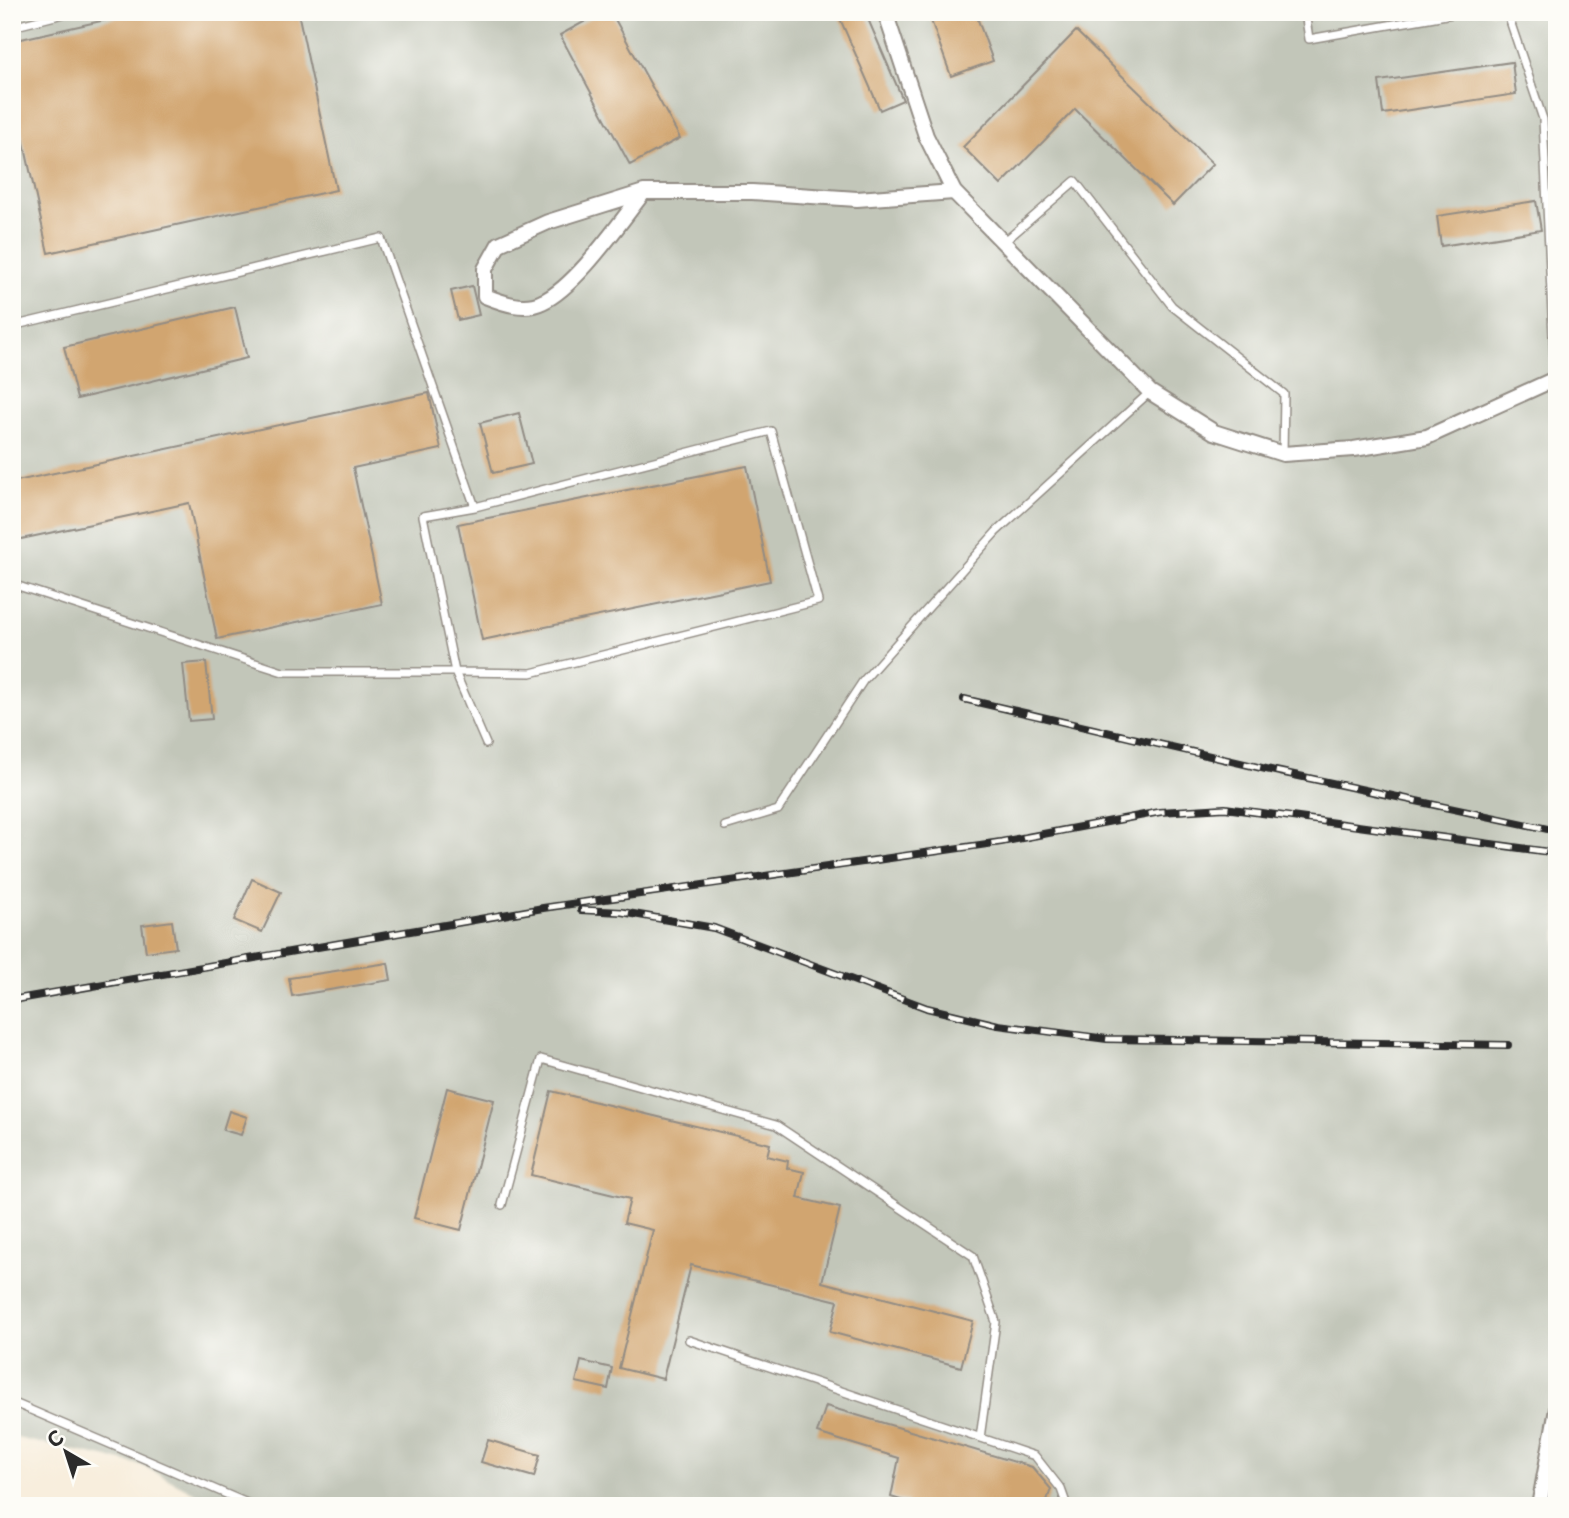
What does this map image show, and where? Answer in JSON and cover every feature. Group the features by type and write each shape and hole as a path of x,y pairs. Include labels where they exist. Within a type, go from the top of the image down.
{"street":[{"path":"885,12 926,136 954,192 1150,392 1214,432 1283,454 1354,449 1427,437 1556,378"},
{"path":"645,192 573,278 542,303 513,306 485,296 485,269 499,244 548,222 645,192 751,192 857,199 954,192"},
{"path":"1539,1506 1557,1409"}],"lane":[{"path":"12,27 71,12"},
{"path":"1305,12 1309,39 1463,12"},
{"path":"1507,12 1543,119 1556,378"},
{"path":"1003,242 1075,181 1172,306 1284,394 1283,454"},
{"path":"12,326 381,238 475,507"},
{"path":"725,826 778,810 863,681 880,661 996,532 1150,392"},
{"path":"12,584 283,672 455,672 531,673 818,601 771,431 475,507 423,516 455,672 486,744"},
{"path":"502,1205 541,1059 776,1125 973,1256 996,1322 980,1438"},
{"path":"689,1340 1035,1456 1062,1489 1067,1506"},
{"path":"12,1402 254,1506"}],"shaded area":[{"path":"12,12 1557,12 1557,1506 220,1506 141,1465 12,1437"}],"building":[{"path":"141,12 298,12 336,190 48,253 12,88 12,41"},
{"path":"602,12 611,12 680,138 630,165 560,35"},
{"path":"837,12 865,12 903,100 880,110"},
{"path":"928,12 975,12 993,61 951,76"},
{"path":"1076,31 1213,164 1173,205 1075,109 1001,185 963,147"},
{"path":"1512,62 1516,94 1383,114 1379,81"},
{"path":"1536,201 1541,230 1441,246 1437,216"},
{"path":"472,286 479,315 458,320 451,291"},
{"path":"235,307 247,358 77,399 64,347"},
{"path":"429,393 441,449 353,468 382,604 217,639 189,503 12,541 12,482"},
{"path":"519,413 532,464 493,473 480,423"},
{"path":"747,466 770,581 482,640 458,524"},
{"path":"206,662 212,719 189,721 183,664"},
{"path":"252,879 281,892 262,932 234,920"},
{"path":"172,921 176,948 146,952 142,925"},
{"path":"388,963 391,980 292,996 289,978"},
{"path":"447,1088 494,1100 461,1230 414,1218"},
{"path":"551,1091 770,1144 767,1156 788,1161 787,1168 804,1172 798,1198 840,1208 822,1282 973,1321 961,1367 830,1332 838,1301 691,1265 663,1379 619,1368 653,1230 624,1223 630,1199 531,1175"},
{"path":"229,1111 247,1117 241,1135 223,1130"},
{"path":"581,1361 612,1368 608,1389 576,1382"},
{"path":"826,1406 1032,1467 1051,1489 1045,1506 907,1506 907,1502 891,1497 899,1458 817,1433"},
{"path":"488,1440 540,1455 534,1477 481,1462"}],"railway":[{"path":"964,699 1266,769 1557,831"},
{"path":"12,1000 543,908 1001,842 1160,812 1225,808 1557,853"},
{"path":"581,910 622,912 714,928 927,1008 998,1025 1107,1039 1508,1045"}]}
